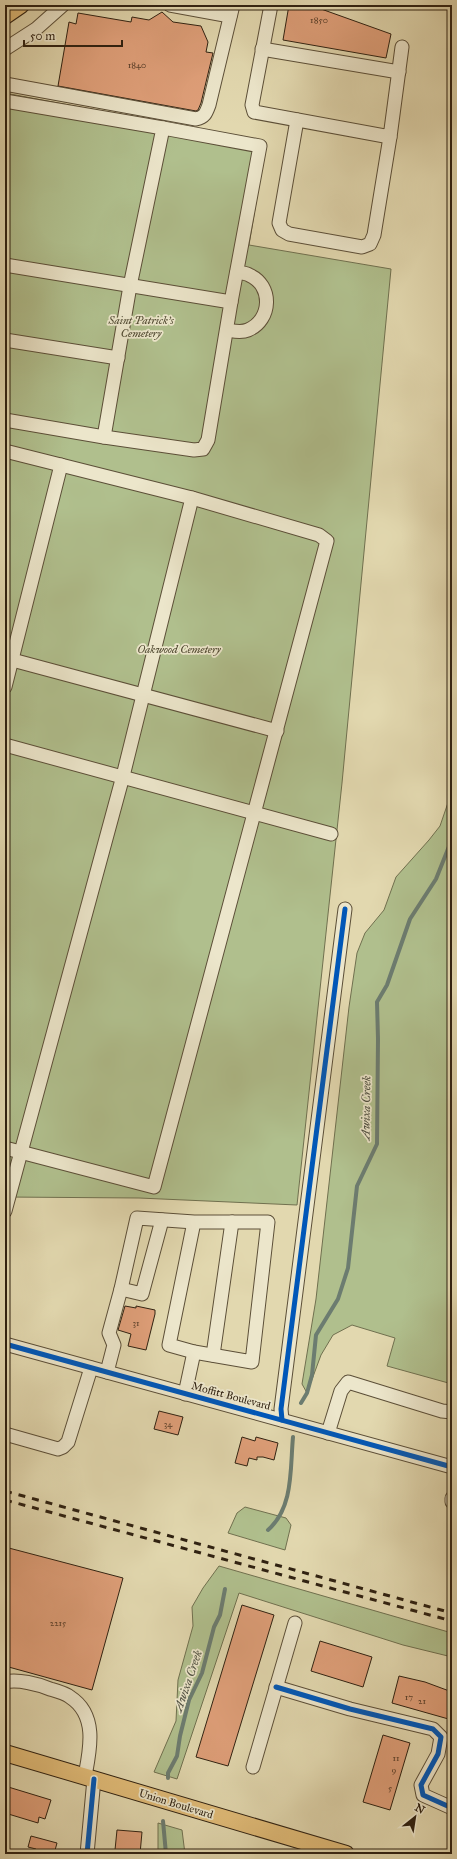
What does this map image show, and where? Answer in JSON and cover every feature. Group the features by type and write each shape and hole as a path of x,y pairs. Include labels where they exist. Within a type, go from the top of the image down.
{"main road":[{"path":"5,16 21,5"},
{"name":"Union Boulevard","path":"5,1752 317,1850 346,1854"}],"street":[{"path":"5,49 36,29 64,5"},
{"path":"5,84 196,119 202,117 206,113 209,105 232,11 170,5"},
{"path":"272,5 252,105 254,112 390,137"},
{"path":"297,120 279,223 282,230 289,234 362,248 370,244 374,235 390,137 402,47"},
{"path":"262,49 399,72"},
{"path":"5,100 260,146 231,302 208,440 203,449 194,450 104,438 5,420"},
{"path":"104,438 130,286 163,128"},
{"path":"5,265 231,302"},
{"path":"227,330 238,332 248,330 257,325 263,317 266,308 267,298 264,288 257,280 249,275 237,272"},
{"path":"5,340 118,358"},
{"path":"5,451 192,498 319,535 327,541 256,813 154,1187 5,1148"},
{"path":"5,688 8,659 61,465"},
{"path":"5,1211 8,1188 21,1152 123,776 192,498"},
{"path":"8,659 277,731"},
{"path":"5,745 331,834"},
{"path":"282,1420 281,1409 345,909"},
{"path":"107,1372 114,1345 109,1333 121,1289 137,1218 194,1222 268,1222 252,1362 194,1352 169,1345 194,1222"},
{"path":"121,1289 142,1294 162,1220"},
{"path":"212,1355 232,1222"},
{"name":"Moffitt Boulevard","path":"5,1344 452,1466"},
{"path":"185,1394 194,1352"},
{"path":"5,1434 58,1448 63,1447 68,1442 90,1368"},
{"path":"328,1433 341,1391 348,1382 442,1411 452,1412"},
{"path":"253,1767 295,1623"},
{"path":"5,1682 11,1680 44,1686 71,1697 83,1709 90,1727 91,1744 87,1854"},
{"path":"276,1687 350,1709 434,1729 441,1737 438,1754 421,1786 423,1795 452,1808"}],"green space":[{"name":"Oakwood Cemetery","path":"5,93 266,142 249,245 391,269 342,783 297,1205 139,1198 5,1197"},
{"path":"452,791 452,1384 387,1366 395,1338 352,1325 333,1335 321,1355 307,1393 302,1384 316,1299 349,1007 357,953 365,933 384,910 396,877 440,826"},
{"path":"245,1507 286,1518 291,1525 285,1550 228,1533 237,1513"},
{"path":"219,1566 452,1633 452,1657 403,1645 239,1593 177,1779 154,1772 176,1721 178,1680 193,1626 192,1607 203,1588"},
{"path":"158,1823 182,1830 185,1854 158,1854"}],"building":[{"path":"289,5 310,5 391,34 386,58 283,40"},
{"path":"162,12 173,22 201,26 208,42 206,52 213,53 198,110 196,111 58,86 69,22 76,24 78,13 131,22 132,17 149,20"},
{"path":"125,1306 136,1308 136,1306 155,1310 146,1350 128,1346 131,1334 118,1330"},
{"path":"159,1411 183,1417 178,1435 154,1429"},
{"path":"242,1437 255,1441 256,1437 278,1443 274,1460 257,1457 257,1460 249,1458 247,1466 235,1463"},
{"path":"5,1547 123,1578 92,1690 5,1666"},
{"path":"242,1605 274,1615 228,1766 196,1757"},
{"path":"320,1641 372,1657 363,1687 311,1671"},
{"path":"399,1676 425,1682 452,1692 452,1720 392,1703"},
{"path":"383,1735 410,1743 390,1810 363,1802"},
{"path":"5,1786 51,1800 45,1819 39,1817 38,1823 5,1813"},
{"path":"117,1830 142,1832 140,1854 129,1854 129,1851 115,1850"},
{"path":"31,1836 57,1843 54,1854 35,1854 36,1849 28,1847"}],"waterway":[{"name":"Awixa Creek","path":"301,1403 307,1393 312,1375 316,1335 338,1299 348,1268 357,1186 377,1144 377,1002 387,985 410,919 436,879 452,839"},
{"name":"Awixa Creek","path":"268,1530 276,1521 287,1499 291,1474 293,1437"},
{"name":"Awixa Creek","path":"168,1778 168,1773 177,1756 180,1736 189,1700 202,1673 214,1627 220,1615 225,1589"},
{"name":"Awixa Creek","path":"163,1821 166,1854"}],"railway":[{"path":"5,1491 452,1613"},
{"path":"5,1500 452,1621"}],"cycle path":[{"path":"282,1420 281,1409 345,909"},
{"path":"5,1344 452,1467"},
{"path":"276,1687 350,1709 433,1729 441,1737 438,1754 421,1785 423,1795 452,1808"},
{"path":"87,1854 94,1779"}],"park label":[{"name":"Saint Patrick's Cemetery","path":"141,326"}]}
